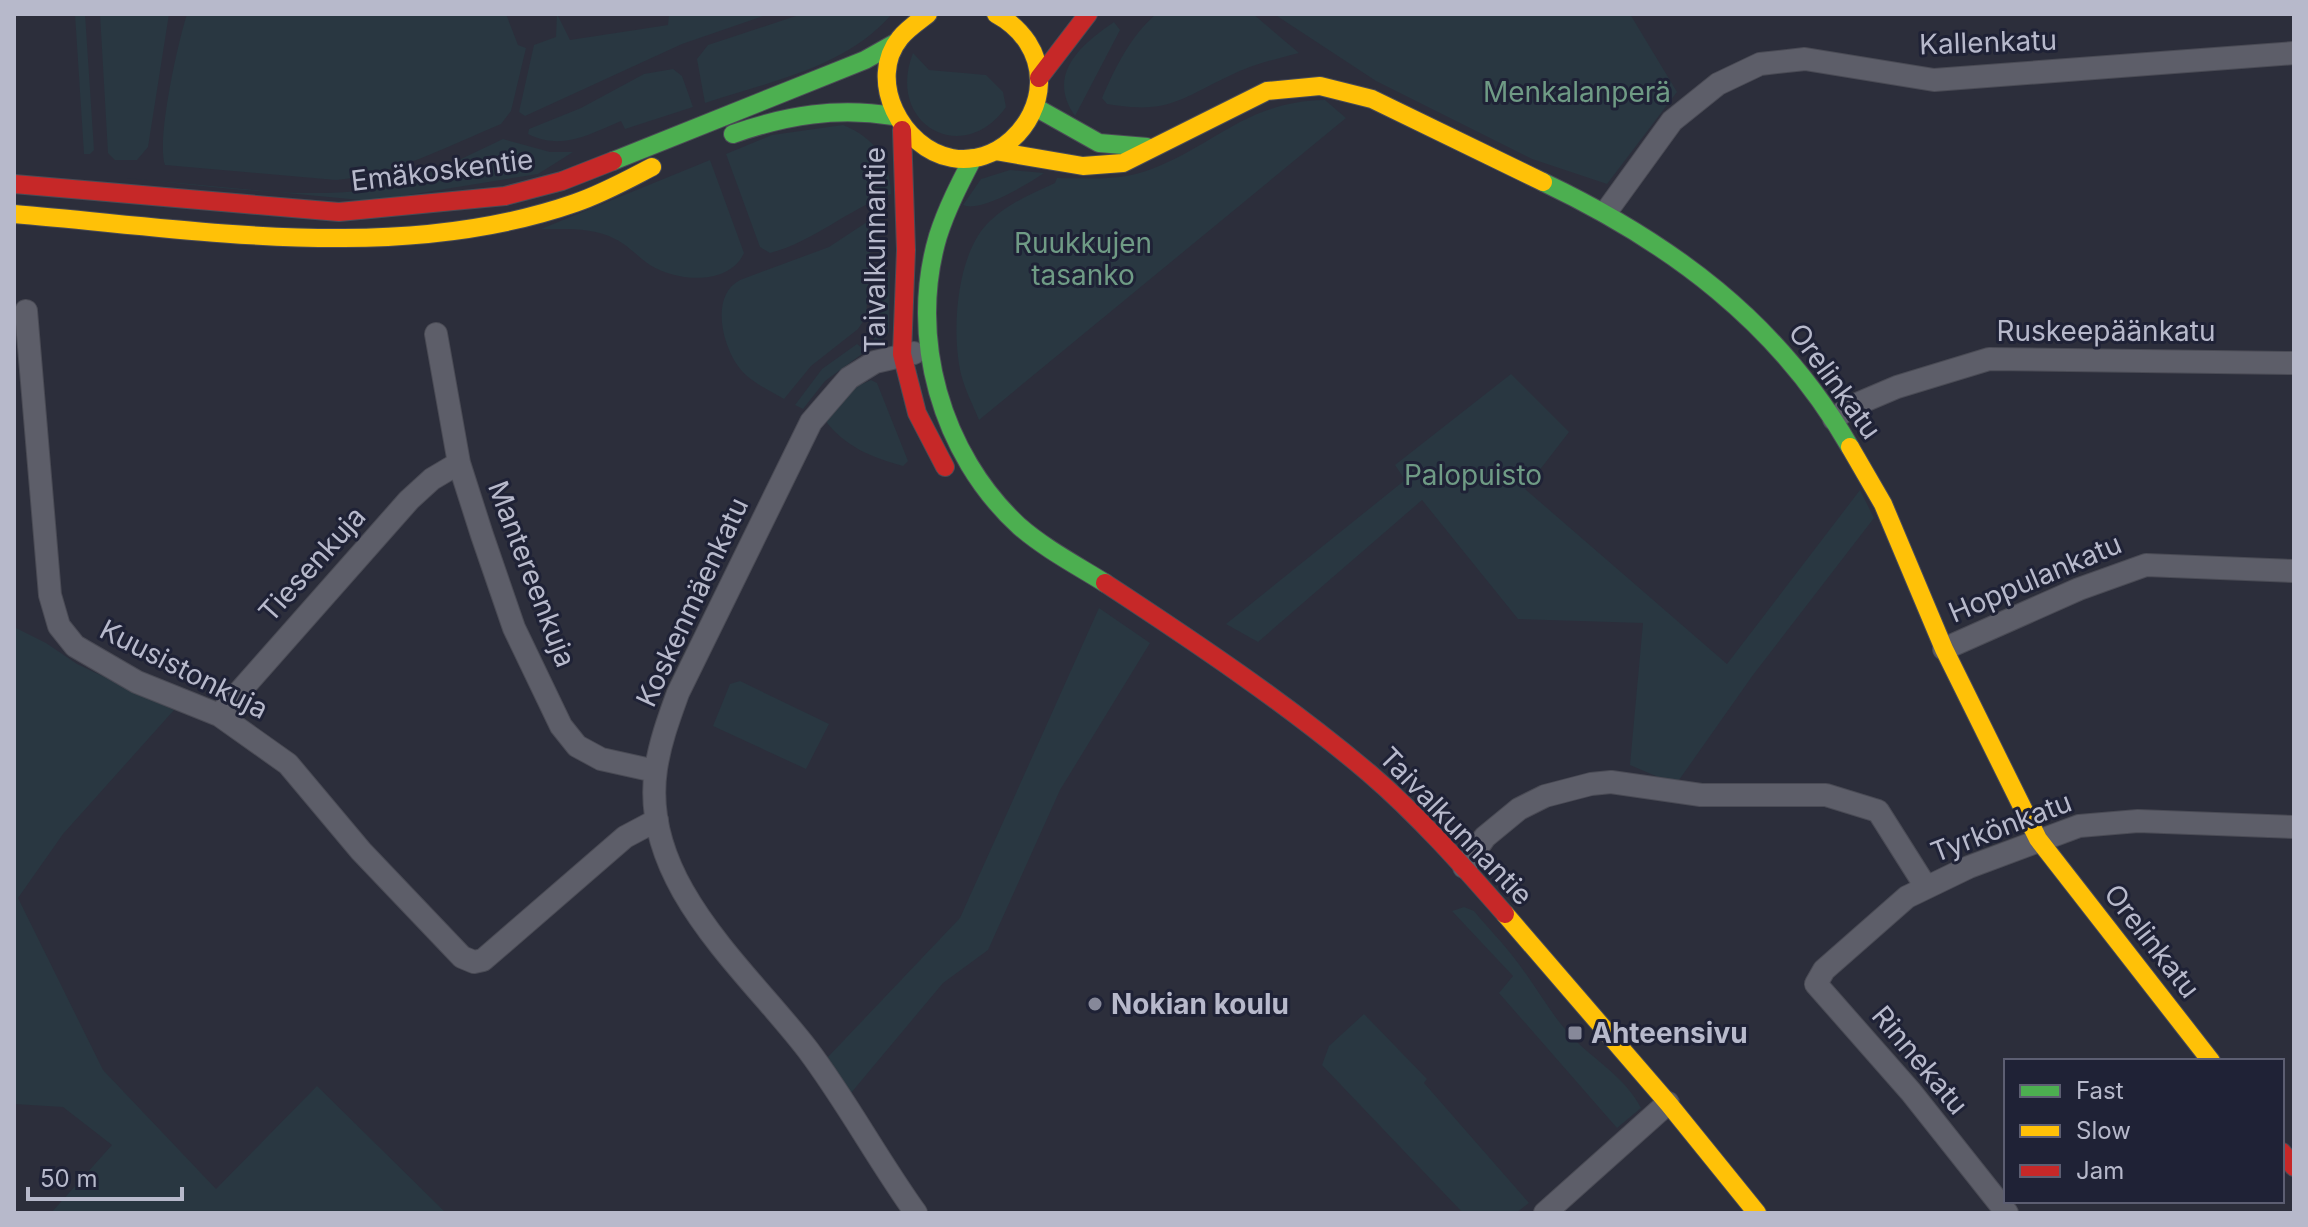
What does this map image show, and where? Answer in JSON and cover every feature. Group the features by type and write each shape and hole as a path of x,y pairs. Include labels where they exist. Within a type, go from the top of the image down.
{"main road":[{"name":"Emäkoskentie","path":"14,184 214,204 339,212 505,196 562,181 865,60 897,42 909,27 928,14"},
{"path":"898,123 929,151 951,158 973,158 995,151 1020,134 1035,107 1039,78 1034,54 1022,33 996,14"},
{"path":"1039,78 1088,14"},
{"name":"Taivalkunnantie","path":"897,42 886,79 898,123 906,250 902,354 917,413 933,446 962,489 985,511 1011,520 1071,564 1209,651 1347,755 1419,820 1464,867 1668,1103 1757,1213"},
{"name":"Orelinkatu","path":"995,151 1106,166 1123,163 1267,91 1285,86 1330,86 1372,99 1606,212 1725,293 1788,359 1834,419 1883,504 1944,649 2038,839 2209,1059"},
{"path":"1035,107 1099,143 1150,148"},
{"name":"Emäkoskentie","path":"14,214 253,234 445,231 505,223 565,207 695,148 758,125 841,108 898,123"},
{"name":"Taivalkunnantie","path":"973,158 958,182 938,239 927,308 927,351 938,405 952,437 1011,520"}],"street":[{"name":"Kallenkatu","path":"1606,212 1672,121 1718,84 1760,64 1805,59 1934,80 2294,53"},
{"name":"Kuusistonkuja","path":"26,311 50,595 59,626 75,646 96,661 219,715 288,764 361,851 462,957 474,962 483,960 625,837 657,820"},
{"name":"Mantereenkuja","path":"436,334 459,463 514,628 561,726 577,746 601,759 655,771"},
{"name":"Koskenmäenkatu","path":"916,1213 809,1052 681,889 657,820 655,771 678,693 811,422 849,378 875,362 927,351"},
{"name":"Ruskeepäänkatu","path":"1834,419 1850,407 1897,387 1989,359 2294,363"},
{"name":"Tiesenkuja","path":"219,715 409,500 432,479 459,463"},
{"name":"Hoppulankatu","path":"1944,649 2079,589 2146,565 2294,571"},
{"path":"1464,867 1485,837 1519,809 1545,796 1611,782 1701,795 1826,795 1878,811 1926,887"},
{"name":"Tyrkönkatu","path":"1816,984 1824,970 1888,911 1926,887 2038,839 2079,826 2138,821 2294,827"},
{"name":"Rinnekatu","path":"1816,984 1911,1092 2007,1213"},
{"path":"1545,1213 1668,1103"}],"green space":[{"path":"75,14 85,14 94,150 90,154 84,154"},
{"path":"100,14 169,14 148,147 137,160 115,160 108,153"},
{"path":"187,14 506,14 518,45 526,48 511,111 501,124 400,166 336,180 165,165 163,135 166,114"},
{"path":"557,14 570,40 668,25 669,14 769,14 682,44 525,116 519,112 534,45 556,37"},
{"path":"802,14 892,14 852,48 830,60 705,103 697,59 708,45"},
{"path":"1156,14 1253,14 1299,53 1246,69 1171,103 1144,107 1107,104 1102,98 1118,63 1131,42"},
{"name":"Menkalanperä","path":"1274,14 1630,14 1677,92 1607,184 1532,159 1376,81"},
{"path":"1114,22 1120,30 1075,116 1064,87 1066,74 1079,51"},
{"path":"913,53 929,70 986,75 1003,92 1006,107 989,125 969,134 950,135 933,130 919,117 910,100 907,78"},
{"path":"673,69 682,76 693,107 625,129 621,121 564,141 540,139 528,134 529,129 581,108 644,74"},
{"name":"Ruukkujen tasanko","path":"1325,100 1346,118 979,420 961,374 957,315 963,271 970,251 991,220 1013,203 1055,183 1057,178 1111,178 1143,172 1272,108"},
{"path":"843,125 864,136 879,152 888,171 891,194 786,248 770,253 760,247 726,154 772,135"},
{"path":"503,139 550,152 573,152 538,174 371,201 272,192 327,193 390,186 433,171"},
{"path":"710,160 744,253 737,264 715,276 688,277 661,271 624,244 598,232 541,229"},
{"path":"1010,170 1044,173 992,201 981,205 963,205 981,179"},
{"path":"126,178 272,192 224,188"},
{"path":"867,222 872,228 866,317 858,329 811,366 784,399 759,385 738,366 727,345 722,320 725,296 740,280 829,247"},
{"path":"882,272 890,272 889,332 875,346 872,328"},
{"path":"857,344 866,351 825,381 803,409 795,405 822,369"},
{"name":"Palopuisto","path":"1511,374 1569,432 1525,489 1727,664 1860,490 1874,518 1753,675 1679,780 1665,780 1630,765 1643,623 1518,619 1422,500 1258,642 1226,624 1405,480 1395,465"},
{"path":"871,380 877,383 908,461 903,466 859,450 824,419 853,388"},
{"path":"1099,608 1150,643 1060,790 988,950 943,983 851,1093 827,1058 960,918"},
{"path":"14,627 46,643 77,664 174,710 63,834 18,898 103,1070 216,1189 317,1086 446,1213 51,1213 112,1145 63,1107 14,1104"},
{"path":"740,681 829,724 806,769 713,726 730,684"},
{"path":"1464,907 1474,911 1508,950 1568,1033 1620,1080 1635,1098 1641,1108 1617,1128 1499,993 1513,976 1452,911"},
{"path":"1364,1014 1427,1079 1424,1083 1529,1203 1516,1213 1463,1213 1322,1065 1329,1046"}],"traffic: fast":[{"path":"613,161 865,60 897,42"},
{"path":"1035,107 1099,143 1147,147"},
{"path":"733,134 812,114 852,112 894,116"},
{"path":"973,158 938,236 930,275 927,314 930,353 938,392 951,429 969,465 992,497 1029,534 1105,583"},
{"path":"1543,182 1635,232 1718,290 1790,361 1850,447"}],"traffic: slow":[{"path":"928,14 900,38 890,55 888,92 894,110 918,141 934,152 968,159 984,156 1012,140 1023,128 1037,99 1039,72 1033,52 1014,26 996,14"},
{"path":"995,151 1083,166 1123,163 1267,91 1320,86 1372,99 1543,182"},
{"path":"14,214 296,237 367,238 438,233 507,222 575,203 652,167"},
{"path":"1850,447 1883,504 1944,649 2038,839 2209,1059"},
{"path":"1505,914 1668,1103 1757,1213"}],"traffic: jam":[{"path":"1039,78 1088,14"},
{"path":"902,130 906,250 902,354 917,413 945,467"},
{"path":"14,184 339,212 505,196 562,181 613,161"},
{"path":"1105,583 1273,698 1338,747 1422,823 1505,914"},
{"path":"2284,1154 2294,1167"}],"place":[{"name":"Nokian koulu","path":"1095,1004"},
{"name":"Ahteensivu","path":"1575,1033"}]}
